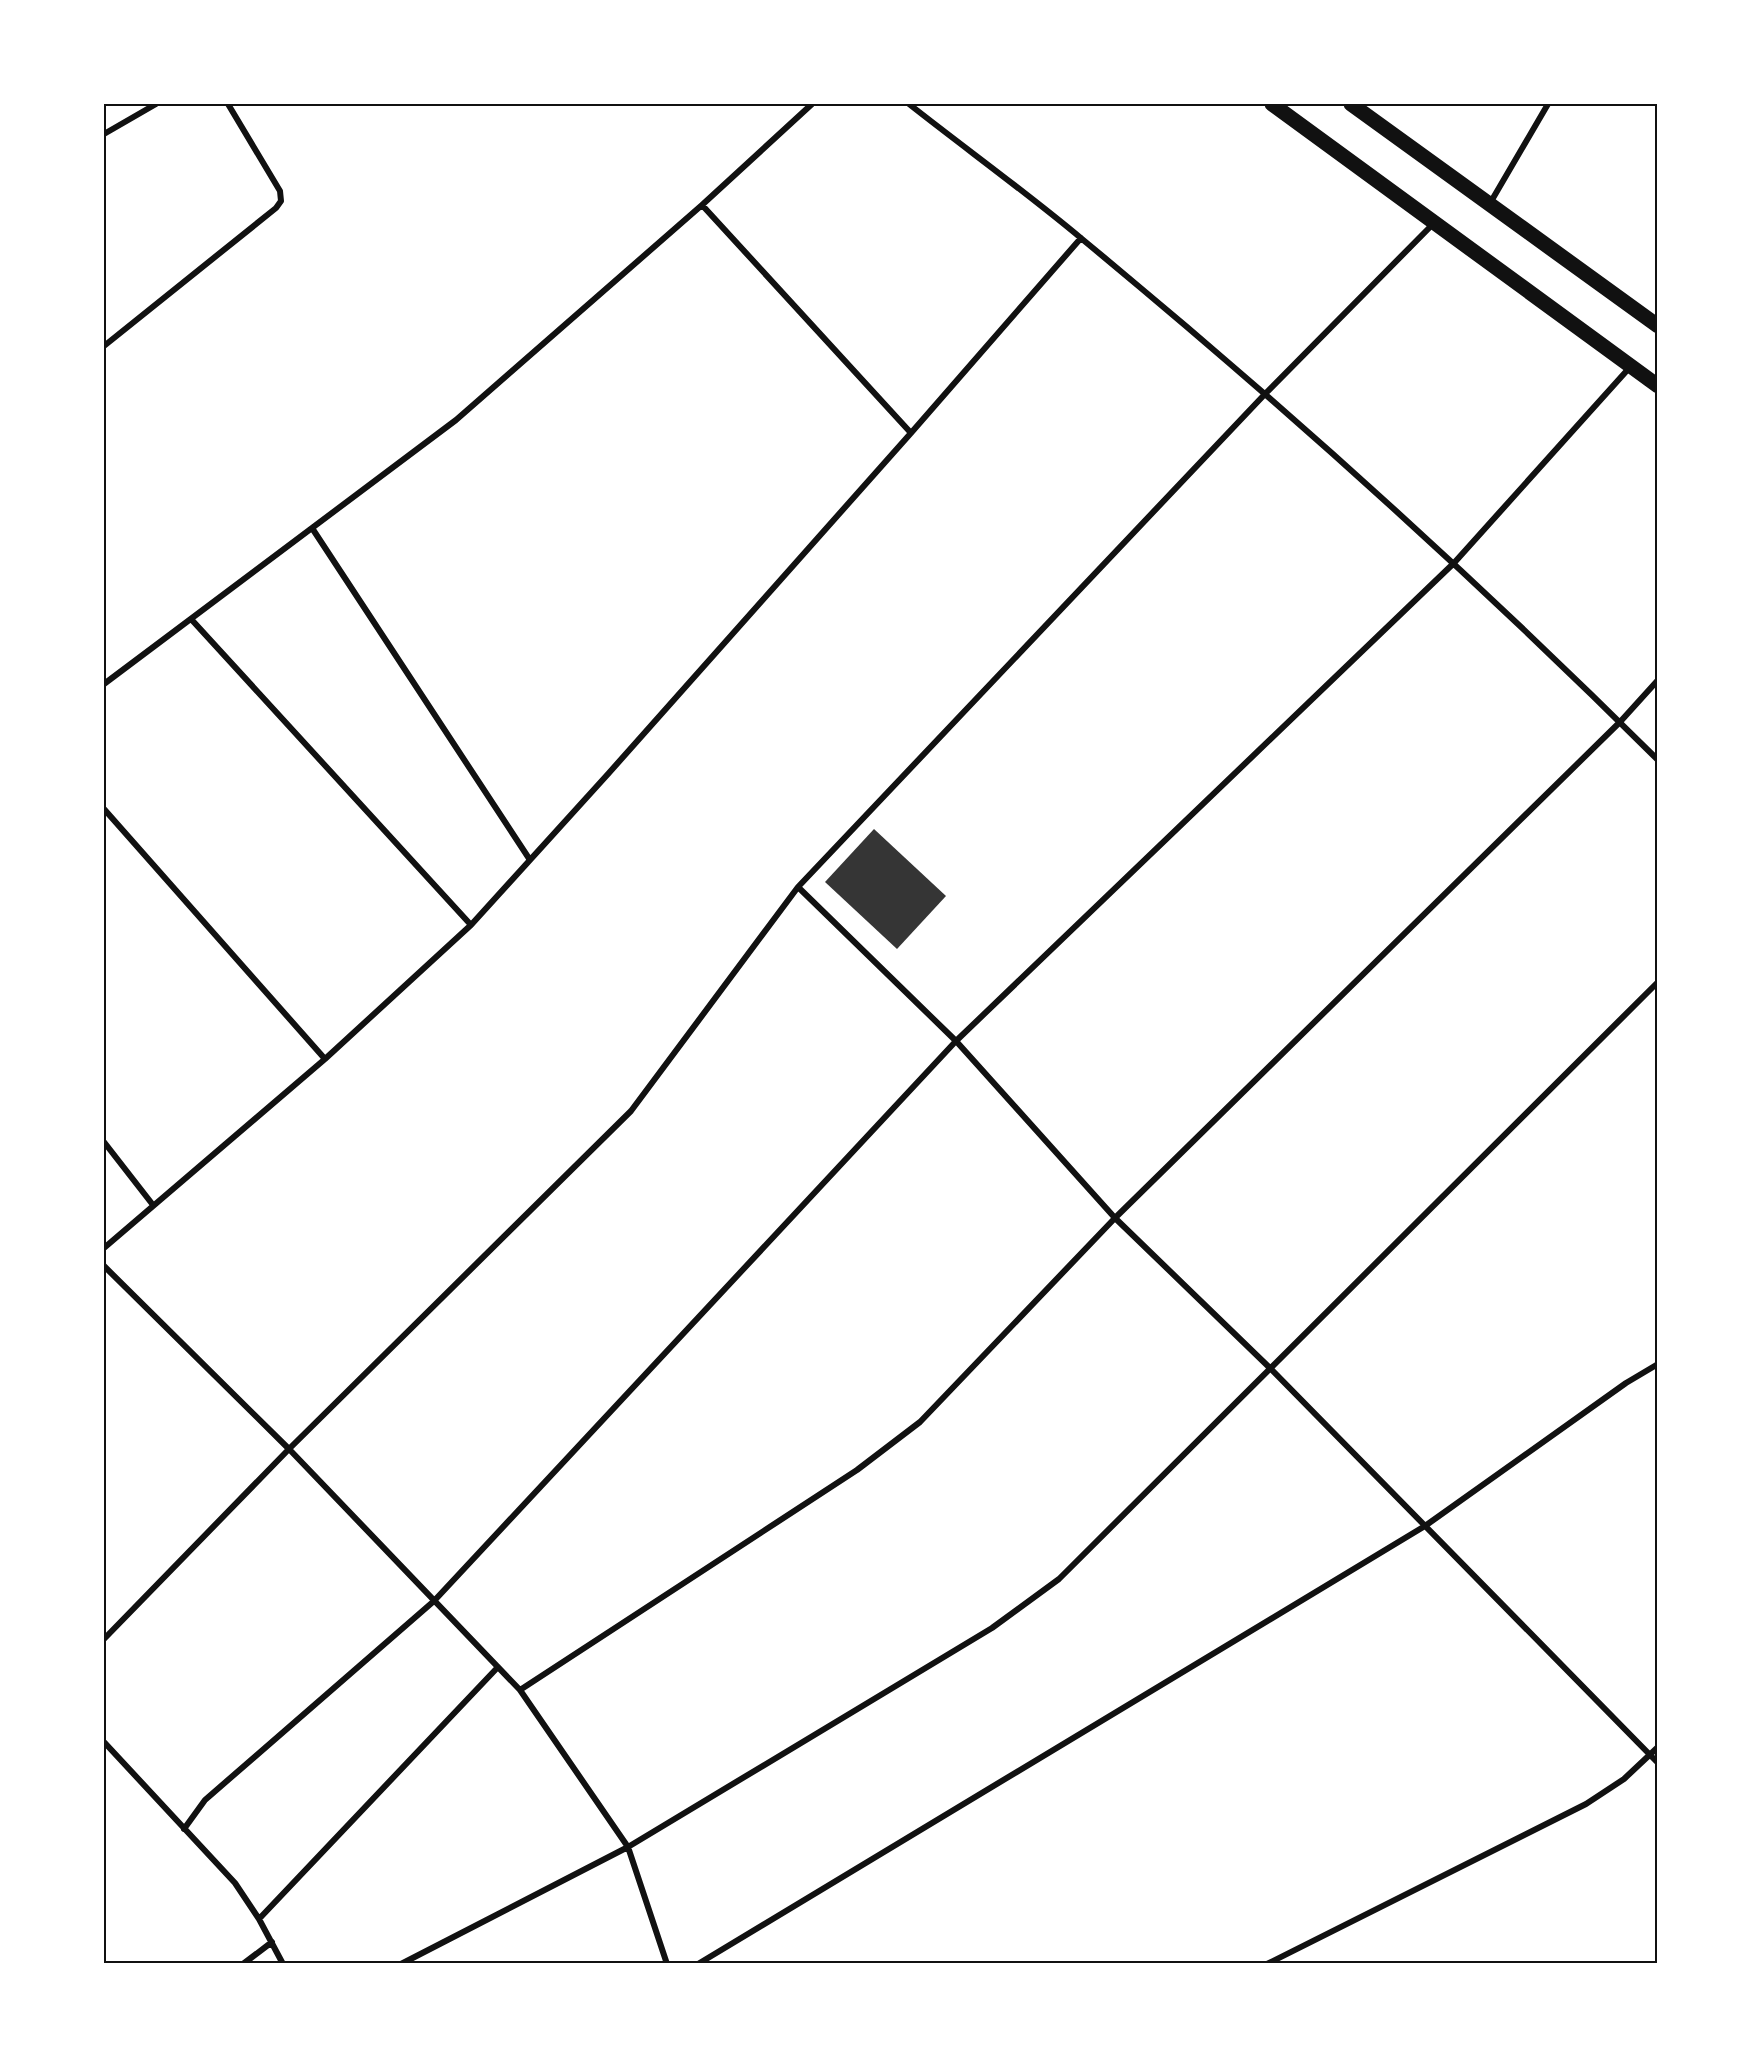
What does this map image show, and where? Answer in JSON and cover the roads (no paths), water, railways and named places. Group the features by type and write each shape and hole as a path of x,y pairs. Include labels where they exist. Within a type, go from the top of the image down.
{"main road":[{"path":"1272,104 1658,387"},
{"path":"1351,104 1658,326"}],"street":[{"path":"104,134 156,104"},
{"path":"104,346 276,208 281,201 280,191 228,104"},
{"path":"104,684 456,420 702,205 812,104"},
{"path":"909,104 1081,238 1265,394 1454,563 1658,760"},
{"path":"1489,205 1548,104"},
{"path":"702,205 911,434"},
{"path":"104,1640 289,1449 631,1111 798,887 1265,394 1434,223"},
{"path":"104,1248 325,1059 471,925 911,434 1081,238"},
{"path":"184,1829 206,1800 434,1601 956,1041 1454,563 1631,366"},
{"path":"312,528 530,860"},
{"path":"191,619 471,925"},
{"path":"520,1690 857,1470 920,1422 1115,1218 1620,722 1658,680"},
{"path":"104,809 325,1059"},
{"path":"798,887 956,1041 1115,1218 1271,1369 1658,1763"},
{"path":"401,1964 628,1847 992,1628 1059,1579 1658,982"},
{"path":"104,1142 153,1205"},
{"path":"104,1266 289,1449 520,1690 628,1847 667,1964"},
{"path":"698,1964 1425,1526 1626,1383 1658,1364"},
{"path":"259,1919 498,1667"},
{"path":"104,1742 235,1883 259,1919 282,1964"},
{"path":"1267,1964 1586,1804 1624,1779 1658,1747"},
{"path":"243,1964 272,1942"}]}
